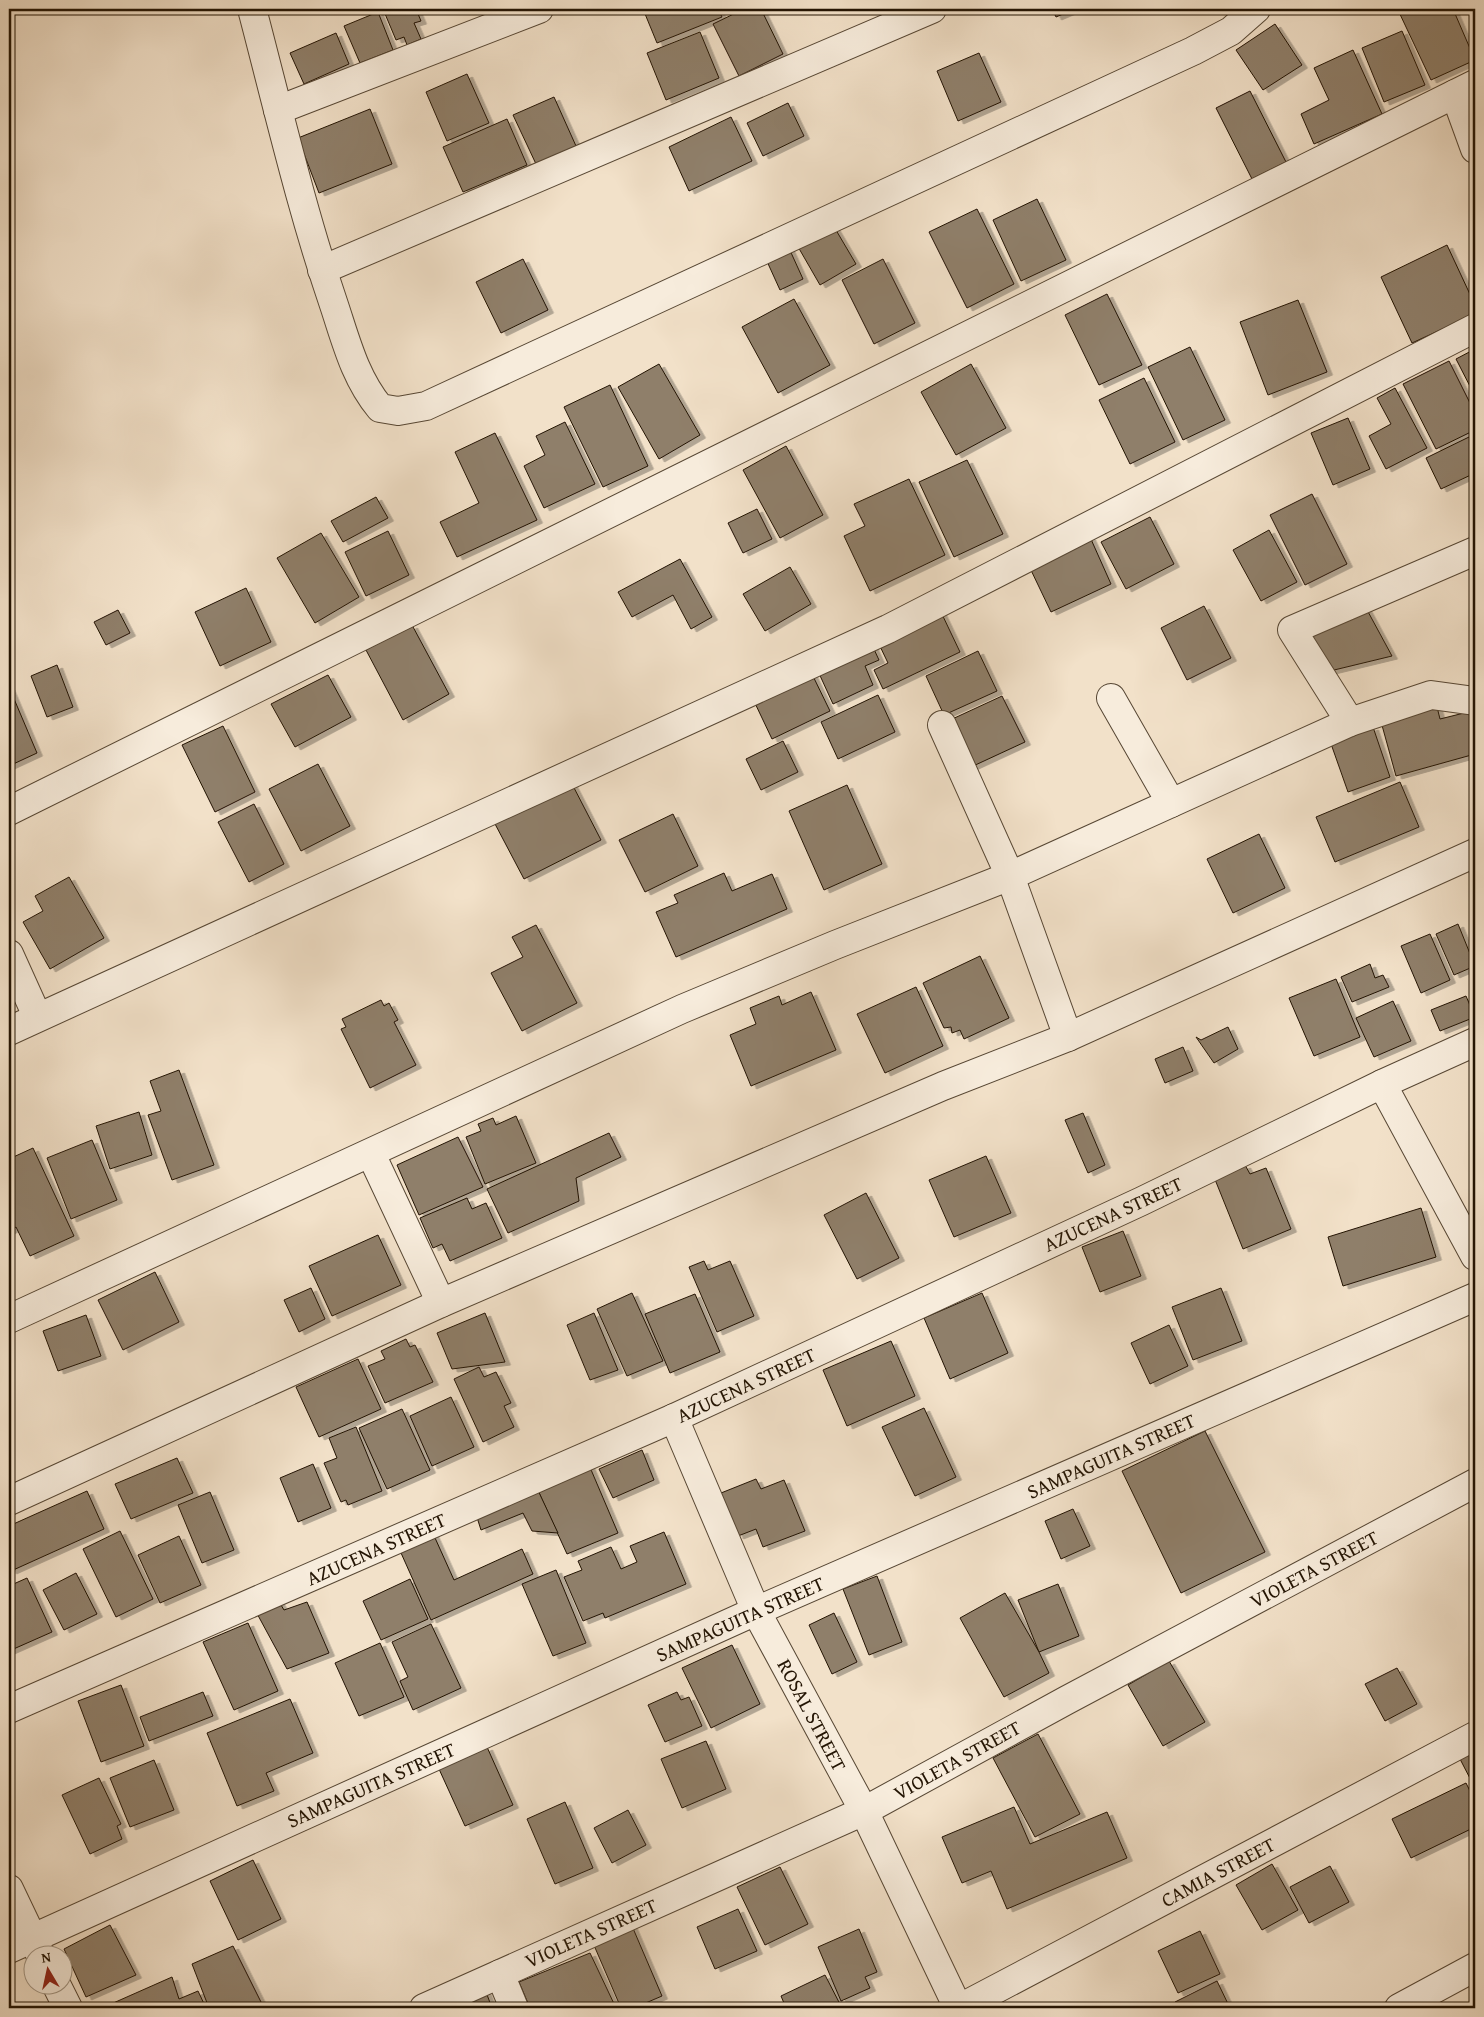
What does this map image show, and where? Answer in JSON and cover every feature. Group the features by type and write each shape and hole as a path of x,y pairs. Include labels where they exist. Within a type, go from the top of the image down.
{"street":[{"path":"252,9 322,270 358,375 380,408 398,411 426,406 1193,51 1231,31 1256,9"},
{"path":"278,110 539,9"},
{"path":"322,270 932,9"},
{"path":"9,811 1465,89 1475,150"},
{"path":"9,1031 38,1016 888,629 1475,328"},
{"path":"1350,722 1292,630 1475,551"},
{"path":"9,1319 371,1154 682,1009 835,945 1010,876 1350,722 1432,695 1475,701"},
{"path":"1111,698 1171,803"},
{"path":"942,725 1010,876 1068,1037"},
{"path":"9,1501 441,1303 943,1086 1068,1037 1475,853"},
{"path":"9,954 38,1016"},
{"name":"AZUCENA STREET","path":"9,1710 674,1418 1142,1201 1382,1084 1475,1042"},
{"path":"1382,1084 1475,1256"},
{"path":"371,1154 441,1303"},
{"name":"SAMPAGUITA STREET","path":"34,1944 756,1611 1475,1297"},
{"name":"ROSAL STREET","path":"674,1418 756,1611 864,1811 959,2008"},
{"name":"VIOLETA STREET","path":"424,2008 864,1811 1067,1700 1475,1483"},
{"name":"CAMIA STREET","path":"959,2008 1475,1736"},
{"path":"9,1889 26,1944"},
{"path":"1399,2008 1475,1966"},
{"path":"500,1974 514,2008"},
{"path":"61,1994 68,2008"}],"building":[{"path":"383,9 416,9 421,21 414,23 421,39 407,45 404,37 396,40"},
{"path":"643,9 718,9 722,17 657,43"},
{"path":"744,9 761,9 783,54 739,76 713,24"},
{"path":"1052,9 1075,9 1056,17"},
{"path":"1453,9 1475,60 1431,80 1398,10"},
{"path":"378,12 393,50 360,63 344,26"},
{"path":"1275,24 1302,65 1263,90 1236,50"},
{"path":"1402,31 1425,85 1384,102 1362,48"},
{"path":"700,32 719,78 666,100 647,53"},
{"path":"336,33 349,64 304,84 290,53"},
{"path":"1353,50 1382,114 1314,144 1301,114 1329,100 1314,68"},
{"path":"979,53 1001,102 958,121 937,71"},
{"path":"467,74 489,123 447,141 426,92"},
{"path":"1250,91 1286,162 1252,179 1216,108"},
{"path":"554,97 576,146 536,164 513,115"},
{"path":"788,103 804,136 763,156 747,123"},
{"path":"370,109 392,164 319,193 298,138"},
{"path":"731,117 752,161 689,191 669,147"},
{"path":"507,119 527,165 463,192 443,147"},
{"path":"1037,199 1066,260 1021,281 993,220"},
{"path":"977,209 1014,284 967,308 929,232"},
{"path":"833,225 856,264 820,285 797,245"},
{"path":"1447,245 1475,305 1475,314 1412,343 1381,277"},
{"path":"788,246 803,279 780,290 765,257"},
{"path":"523,259 548,310 501,333 476,282"},
{"path":"883,259 915,323 874,344 842,280"},
{"path":"1107,294 1142,365 1099,385 1065,315"},
{"path":"794,299 830,365 778,393 742,327"},
{"path":"1298,300 1327,372 1268,395 1240,322"},
{"path":"1190,347 1225,420 1183,440 1148,367"},
{"path":"1475,349 1475,396 1456,359"},
{"path":"1449,361 1475,413 1475,430 1436,449 1403,384"},
{"path":"659,364 700,435 659,459 618,387"},
{"path":"971,364 1006,428 956,455 921,392"},
{"path":"1144,378 1175,442 1130,464 1099,400"},
{"path":"610,385 648,466 603,487 564,407"},
{"path":"1395,388 1427,448 1386,469 1369,436 1391,424 1377,398"},
{"path":"1348,418 1370,469 1333,485 1311,433"},
{"path":"565,422 595,484 544,508 524,466 545,455 536,436"},
{"path":"495,433 537,520 457,557 440,522 479,503 455,452"},
{"path":"1469,437 1475,451 1475,473 1441,489 1426,458"},
{"path":"786,446 823,515 780,538 743,470"},
{"path":"967,460 1003,534 954,557 919,482"},
{"path":"909,479 945,555 870,591 844,536 865,526 854,504"},
{"path":"1312,494 1347,564 1305,585 1270,515"},
{"path":"376,497 388,518 343,542 331,521"},
{"path":"757,509 772,539 743,553 728,523"},
{"path":"1150,517 1174,564 1126,589 1101,542"},
{"path":"1269,530 1297,582 1261,601 1233,550"},
{"path":"388,531 409,575 366,596 345,552"},
{"path":"321,533 359,597 315,623 277,558"},
{"path":"1090,537 1111,584 1051,612 1029,566"},
{"path":"680,559 712,617 691,629 673,595 632,617 618,592"},
{"path":"790,567 811,604 765,631 743,594"},
{"path":"246,588 271,642 220,666 195,612"},
{"path":"1204,606 1231,658 1187,680 1161,628"},
{"path":"1366,608 1392,656 1330,671 1311,637"},
{"path":"118,610 130,633 106,645 94,622"},
{"path":"940,610 960,652 883,689 874,670 888,663 877,640"},
{"path":"412,625 449,694 403,720 366,650"},
{"path":"872,645 879,660 865,666 873,685 833,704 817,669"},
{"path":"978,651 997,691 944,715 926,676"},
{"path":"57,665 73,707 47,717 31,676"},
{"path":"811,672 830,711 772,739 753,699"},
{"path":"328,675 351,717 295,747 271,704"},
{"path":"9,687 37,753 9,766"},
{"path":"878,695 895,732 838,759 821,722"},
{"path":"1002,696 1025,742 971,767 948,721"},
{"path":"1436,703 1440,719 1472,711 1475,723 1475,754 1396,776 1380,718"},
{"path":"223,726 255,792 215,812 182,745"},
{"path":"1373,727 1390,777 1348,792 1330,741"},
{"path":"783,741 798,772 761,790 746,759"},
{"path":"318,764 350,826 301,851 269,789"},
{"path":"571,782 601,840 524,879 494,822"},
{"path":"1400,782 1419,827 1335,862 1316,817"},
{"path":"847,785 882,864 824,890 789,811"},
{"path":"254,804 284,864 249,882 218,822"},
{"path":"673,814 698,866 645,892 619,840"},
{"path":"1259,834 1285,888 1233,913 1207,859"},
{"path":"724,873 732,891 772,874 787,909 676,957 656,912 678,903 674,895"},
{"path":"69,877 104,938 50,969 23,922 43,911 35,896"},
{"path":"1458,924 1475,966 1454,975 1436,934"},
{"path":"536,925 577,1003 522,1031 491,973 523,957 512,937"},
{"path":"1430,934 1450,980 1421,993 1401,946"},
{"path":"980,956 1009,1018 964,1039 960,1030 952,1033 951,1027 944,1028 923,983"},
{"path":"1370,964 1375,978 1383,975 1389,987 1352,1002 1341,977"},
{"path":"1336,979 1360,1037 1314,1056 1289,998"},
{"path":"916,987 943,1046 885,1073 857,1014"},
{"path":"811,992 836,1050 751,1086 730,1035 756,1024 750,1008 779,996 782,1005"},
{"path":"1466,996 1475,1017 1440,1031 1431,1010"},
{"path":"381,1000 384,1006 389,1003 398,1020 394,1022 416,1065 370,1088 341,1029 346,1027 342,1019"},
{"path":"1393,1001 1411,1041 1374,1057 1356,1018"},
{"path":"1228,1027 1238,1049 1214,1063 1196,1037 1201,1040"},
{"path":"1183,1047 1193,1071 1165,1083 1155,1059"},
{"path":"179,1070 214,1165 172,1180 148,1115 161,1111 150,1081"},
{"path":"139,1112 152,1155 110,1169 96,1126"},
{"path":"1083,1113 1105,1165 1088,1173 1065,1120"},
{"path":"516,1116 536,1163 485,1184 466,1137 481,1131 478,1124 493,1118 496,1125"},
{"path":"609,1133 621,1157 576,1178 579,1201 508,1233 487,1189"},
{"path":"458,1137 483,1187 419,1215 397,1165"},
{"path":"92,1140 117,1200 71,1219 47,1158"},
{"path":"33,1148 74,1236 30,1256 16,1227 9,1231 9,1159"},
{"path":"986,1156 1011,1213 954,1237 929,1180"},
{"path":"1245,1165 1250,1174 1266,1168 1291,1229 1243,1249 1214,1177"},
{"path":"866,1193 899,1258 857,1279 824,1215"},
{"path":"467,1198 472,1209 486,1203 502,1238 450,1261 442,1244 433,1248 420,1218"},
{"path":"1421,1208 1436,1257 1343,1286 1328,1237"},
{"path":"1123,1231 1141,1276 1100,1292 1082,1247"},
{"path":"378,1235 401,1285 332,1316 309,1266"},
{"path":"704,1261 708,1270 730,1261 754,1316 717,1332 689,1267"},
{"path":"155,1272 179,1322 123,1350 98,1300"},
{"path":"311,1288 325,1319 299,1332 284,1300"},
{"path":"1221,1288 1242,1341 1193,1360 1172,1307"},
{"path":"632,1293 663,1361 627,1376 597,1309"},
{"path":"982,1293 1008,1353 950,1379 924,1318"},
{"path":"695,1294 720,1352 670,1373 645,1314"},
{"path":"485,1313 505,1362 452,1369 437,1333"},
{"path":"594,1313 618,1370 590,1380 567,1325"},
{"path":"86,1315 101,1356 58,1371 43,1331"},
{"path":"1169,1325 1188,1366 1150,1384 1131,1343"},
{"path":"406,1339 410,1347 415,1345 433,1382 385,1403 368,1366 385,1359 381,1351"},
{"path":"891,1341 915,1396 847,1426 823,1370"},
{"path":"358,1359 381,1409 319,1437 296,1387"},
{"path":"479,1367 484,1377 496,1372 511,1403 504,1406 514,1427 483,1442 454,1379"},
{"path":"451,1397 474,1447 432,1466 410,1416"},
{"path":"924,1408 956,1477 915,1496 882,1427"},
{"path":"402,1409 430,1470 387,1489 359,1428"},
{"path":"356,1427 382,1491 348,1505 346,1500 341,1502 324,1463 337,1458 329,1438"},
{"path":"1205,1431 1265,1552 1181,1593 1122,1471"},
{"path":"642,1450 654,1480 613,1498 599,1469"},
{"path":"177,1458 193,1493 131,1519 115,1484"},
{"path":"313,1464 331,1508 298,1522 280,1478"},
{"path":"589,1465 618,1533 567,1554 535,1484"},
{"path":"756,1479 761,1489 784,1480 805,1531 763,1547 756,1529 738,1536 721,1493"},
{"path":"535,1484 558,1533 532,1531 523,1513 481,1530 475,1511"},
{"path":"87,1491 104,1529 11,1571 9,1565 9,1526"},
{"path":"210,1492 234,1550 202,1563 178,1505"},
{"path":"1073,1509 1090,1546 1061,1559 1045,1521"},
{"path":"431,1529 454,1580 522,1549 533,1574 431,1620 397,1544"},
{"path":"120,1531 153,1599 116,1617 83,1549"},
{"path":"664,1532 686,1584 605,1618 603,1613 583,1621 564,1577 582,1570 578,1561 611,1547 621,1569 637,1562 630,1546"},
{"path":"179,1536 201,1585 160,1603 138,1555"},
{"path":"556,1570 586,1643 553,1656 522,1584"},
{"path":"76,1573 97,1614 64,1630 43,1590"},
{"path":"877,1576 902,1642 869,1655 843,1589"},
{"path":"27,1578 52,1632 9,1651 9,1586"},
{"path":"410,1579 428,1619 381,1640 363,1601"},
{"path":"1058,1584 1079,1636 1039,1652 1018,1600"},
{"path":"1005,1593 1049,1673 1004,1697 960,1618"},
{"path":"278,1600 284,1610 307,1602 329,1653 287,1669 254,1608"},
{"path":"834,1613 857,1662 832,1674 809,1625"},
{"path":"248,1623 278,1691 234,1710 203,1642"},
{"path":"431,1624 461,1688 413,1710 400,1681 408,1677 392,1642"},
{"path":"380,1643 404,1697 359,1716 335,1663"},
{"path":"732,1645 760,1704 711,1728 682,1668"},
{"path":"1169,1661 1205,1722 1163,1746 1128,1685"},
{"path":"1397,1668 1417,1704 1385,1721 1365,1684"},
{"path":"121,1685 144,1746 101,1762 78,1701"},
{"path":"203,1692 213,1716 149,1741 140,1717"},
{"path":"677,1692 681,1700 689,1697 702,1726 665,1742 648,1705"},
{"path":"290,1699 313,1753 266,1773 274,1791 237,1806 207,1733"},
{"path":"1038,1734 1080,1814 1035,1837 993,1758"},
{"path":"706,1741 726,1789 682,1808 661,1759"},
{"path":"487,1747 513,1805 465,1826 439,1769"},
{"path":"1475,1751 1475,1788 1460,1759"},
{"path":"154,1760 174,1810 130,1827 110,1778"},
{"path":"99,1778 121,1824 117,1826 122,1839 90,1854 62,1795"},
{"path":"1466,1783 1475,1801 1475,1827 1411,1858 1392,1819"},
{"path":"565,1802 593,1868 555,1884 527,1819"},
{"path":"1014,1807 1030,1844 1107,1812 1127,1858 1007,1909 991,1871 962,1883 942,1837"},
{"path":"628,1810 646,1845 612,1863 594,1828"},
{"path":"253,1860 281,1919 238,1940 210,1881"},
{"path":"1272,1864 1298,1910 1262,1930 1236,1885"},
{"path":"1330,1866 1349,1902 1309,1923 1290,1887"},
{"path":"780,1867 808,1924 765,1945 737,1887"},
{"path":"738,1909 757,1951 715,1969 697,1927"},
{"path":"110,1925 136,1975 86,1997 72,1966 72,1945"},
{"path":"632,1926 662,1996 634,2008 621,2008 593,1943"},
{"path":"859,1929 877,1972 865,1977 870,1988 841,2001 818,1947"},
{"path":"1200,1931 1220,1974 1178,1993 1158,1951"},
{"path":"233,1946 264,2008 209,2008 192,1964"},
{"path":"590,1953 616,2008 530,2008 519,1982"},
{"path":"825,1975 842,2008 786,2008 781,1996"},
{"path":"172,1977 179,1999 198,1991 206,2008 102,2008"},
{"path":"1217,1981 1230,2008 1178,2008 1175,2002"},
{"path":"486,1992 492,2008 446,2008"}]}
